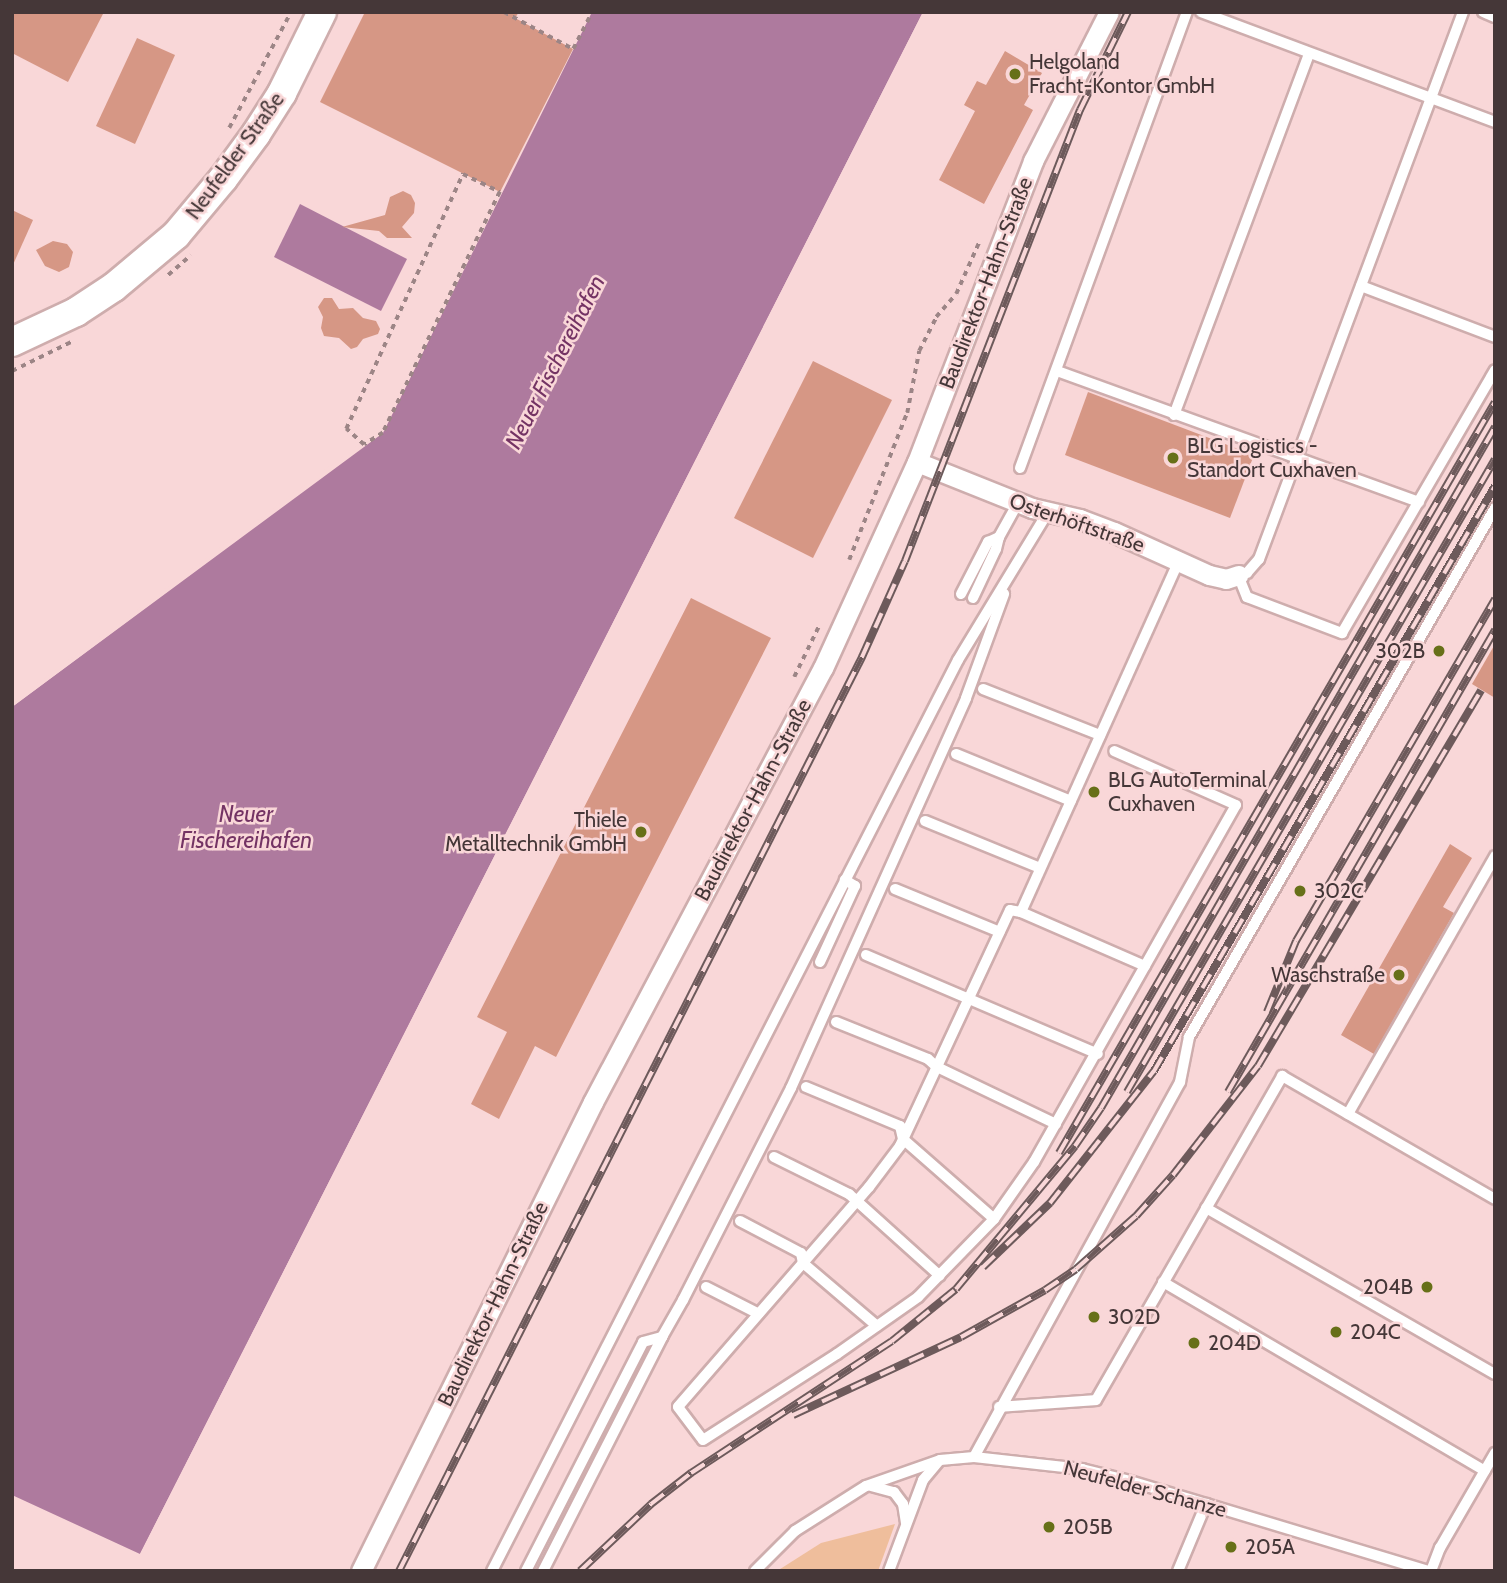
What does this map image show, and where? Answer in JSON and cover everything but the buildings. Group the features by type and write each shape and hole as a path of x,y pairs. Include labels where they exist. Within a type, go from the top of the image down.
{"street":[{"name":"Neufelder Straße","path":"12,342 76,312 114,287 176,235 256,134 282,93 322,12"},
{"name":"Baudirektor-Hahn-Straße","path":"361,1571 593,1102 823,667 917,462 1033,161 1109,12"},
{"name":"Osterhöftstraße","path":"917,462 1018,503 1083,520 1209,575 1226,579 1238,575"}],"lane":[{"path":"1020,468 1187,12"},
{"path":"1201,12 1495,122"},
{"path":"1464,12 1259,559 1247,573 1238,575 1247,597 1342,633 1495,370"},
{"path":"1483,12 1495,17"},
{"path":"1174,415 1309,52"},
{"path":"1362,286 1495,337"},
{"path":"1056,371 1419,502"},
{"path":"972,598 996,549 999,537 1018,503"},
{"path":"974,1457 999,1407 1180,1082 1189,1037 1495,508"},
{"path":"492,1571 958,660 1048,512"},
{"path":"961,594 988,542 999,537"},
{"path":"1021,912 1179,561"},
{"path":"543,1571 791,1088 966,698 1012,574"},
{"path":"984,689 1100,735"},
{"path":"1114,751 1236,805 1098,1054 1034,1162 994,1219 918,1297 704,1440 678,1407 856,1203 903,1139 1010,910 1021,912 1145,966"},
{"path":"956,754 1071,801"},
{"path":"925,821 1040,868"},
{"path":"1348,1114 1495,856"},
{"path":"820,962 855,886 845,880"},
{"path":"895,889 999,932"},
{"path":"866,955 970,997 1098,1054"},
{"path":"836,1022 928,1059 937,1067 1056,1124"},
{"path":"999,1407 1096,1400 1283,1076 1495,1199"},
{"path":"806,1087 900,1126 903,1139 994,1219"},
{"path":"774,1157 849,1194 940,1276"},
{"path":"1206,1208 1495,1374"},
{"path":"740,1221 802,1253 803,1263 877,1326"},
{"path":"1163,1282 1485,1471"},
{"path":"706,1287 759,1314"},
{"path":"526,1571 643,1342 662,1337"},
{"name":"Neufelder Schanze","path":"757,1568 795,1531 866,1486 940,1460 974,1457 1082,1469 1429,1571 1495,1454"},
{"path":"889,1571 923,1480 940,1460"},
{"path":"866,1486 894,1492 903,1504 906,1524"},
{"path":"1178,1571 1206,1504"}],"path":[{"path":"224,138 291,12"},
{"path":"504,12 573,49 592,12"},
{"path":"463,174 484,185 500,192 383,433 364,445 346,429 463,174"},
{"path":"844,571 907,412 919,351 936,317 956,294 982,234"},
{"path":"794,678 822,618"}],"shaded area":[{"path":"895,1524 878,1571 777,1571 821,1543"}],"water":[{"name":"Neuer Fischereihafen","path":"592,12 923,12 140,1554 12,1495 12,707 383,433"},
{"path":"300,204 407,259 381,311 274,257"}],"pier":[{"path":"923,12 927,13 143,1555 140,1554"},
{"path":"361,443 364,445 12,707 12,702"}],"railway":[{"path":"399,1571 862,657 905,561 1080,110 1128,12"},
{"path":"1059,1153 1495,402"},
{"path":"580,1571 651,1504 691,1473 892,1341 956,1289 1075,1146 1101,1108 1495,427"},
{"path":"1127,1092 1495,459"},
{"path":"983,1267 1050,1203 1154,1071 1495,486"},
{"path":"1267,1012 1296,941 1495,599"},
{"path":"1228,1092 1495,630"},
{"path":"793,1415 961,1337 1045,1290 1076,1269 1136,1216 1173,1175 1258,1066 1481,690"}],"place":[{"name":"Helgoland Fracht-Kontor GmbH","path":"1015,74"},
{"name":"BLG Logistics - Standort Cuxhaven","path":"1173,458"},
{"name":"302B","path":"1439,651"},
{"name":"BLG AutoTerminal Cuxhaven","path":"1094,792"},
{"name":"Thiele Metalltechnik GmbH","path":"641,832"},
{"name":"302C","path":"1300,891"},
{"name":"Waschstraße","path":"1399,975"},
{"name":"204B","path":"1427,1287"},
{"name":"302D","path":"1094,1317"},
{"name":"204C","path":"1336,1332"},
{"name":"204D","path":"1194,1343"},
{"name":"205B","path":"1049,1527"},
{"name":"205A","path":"1231,1547"}]}
